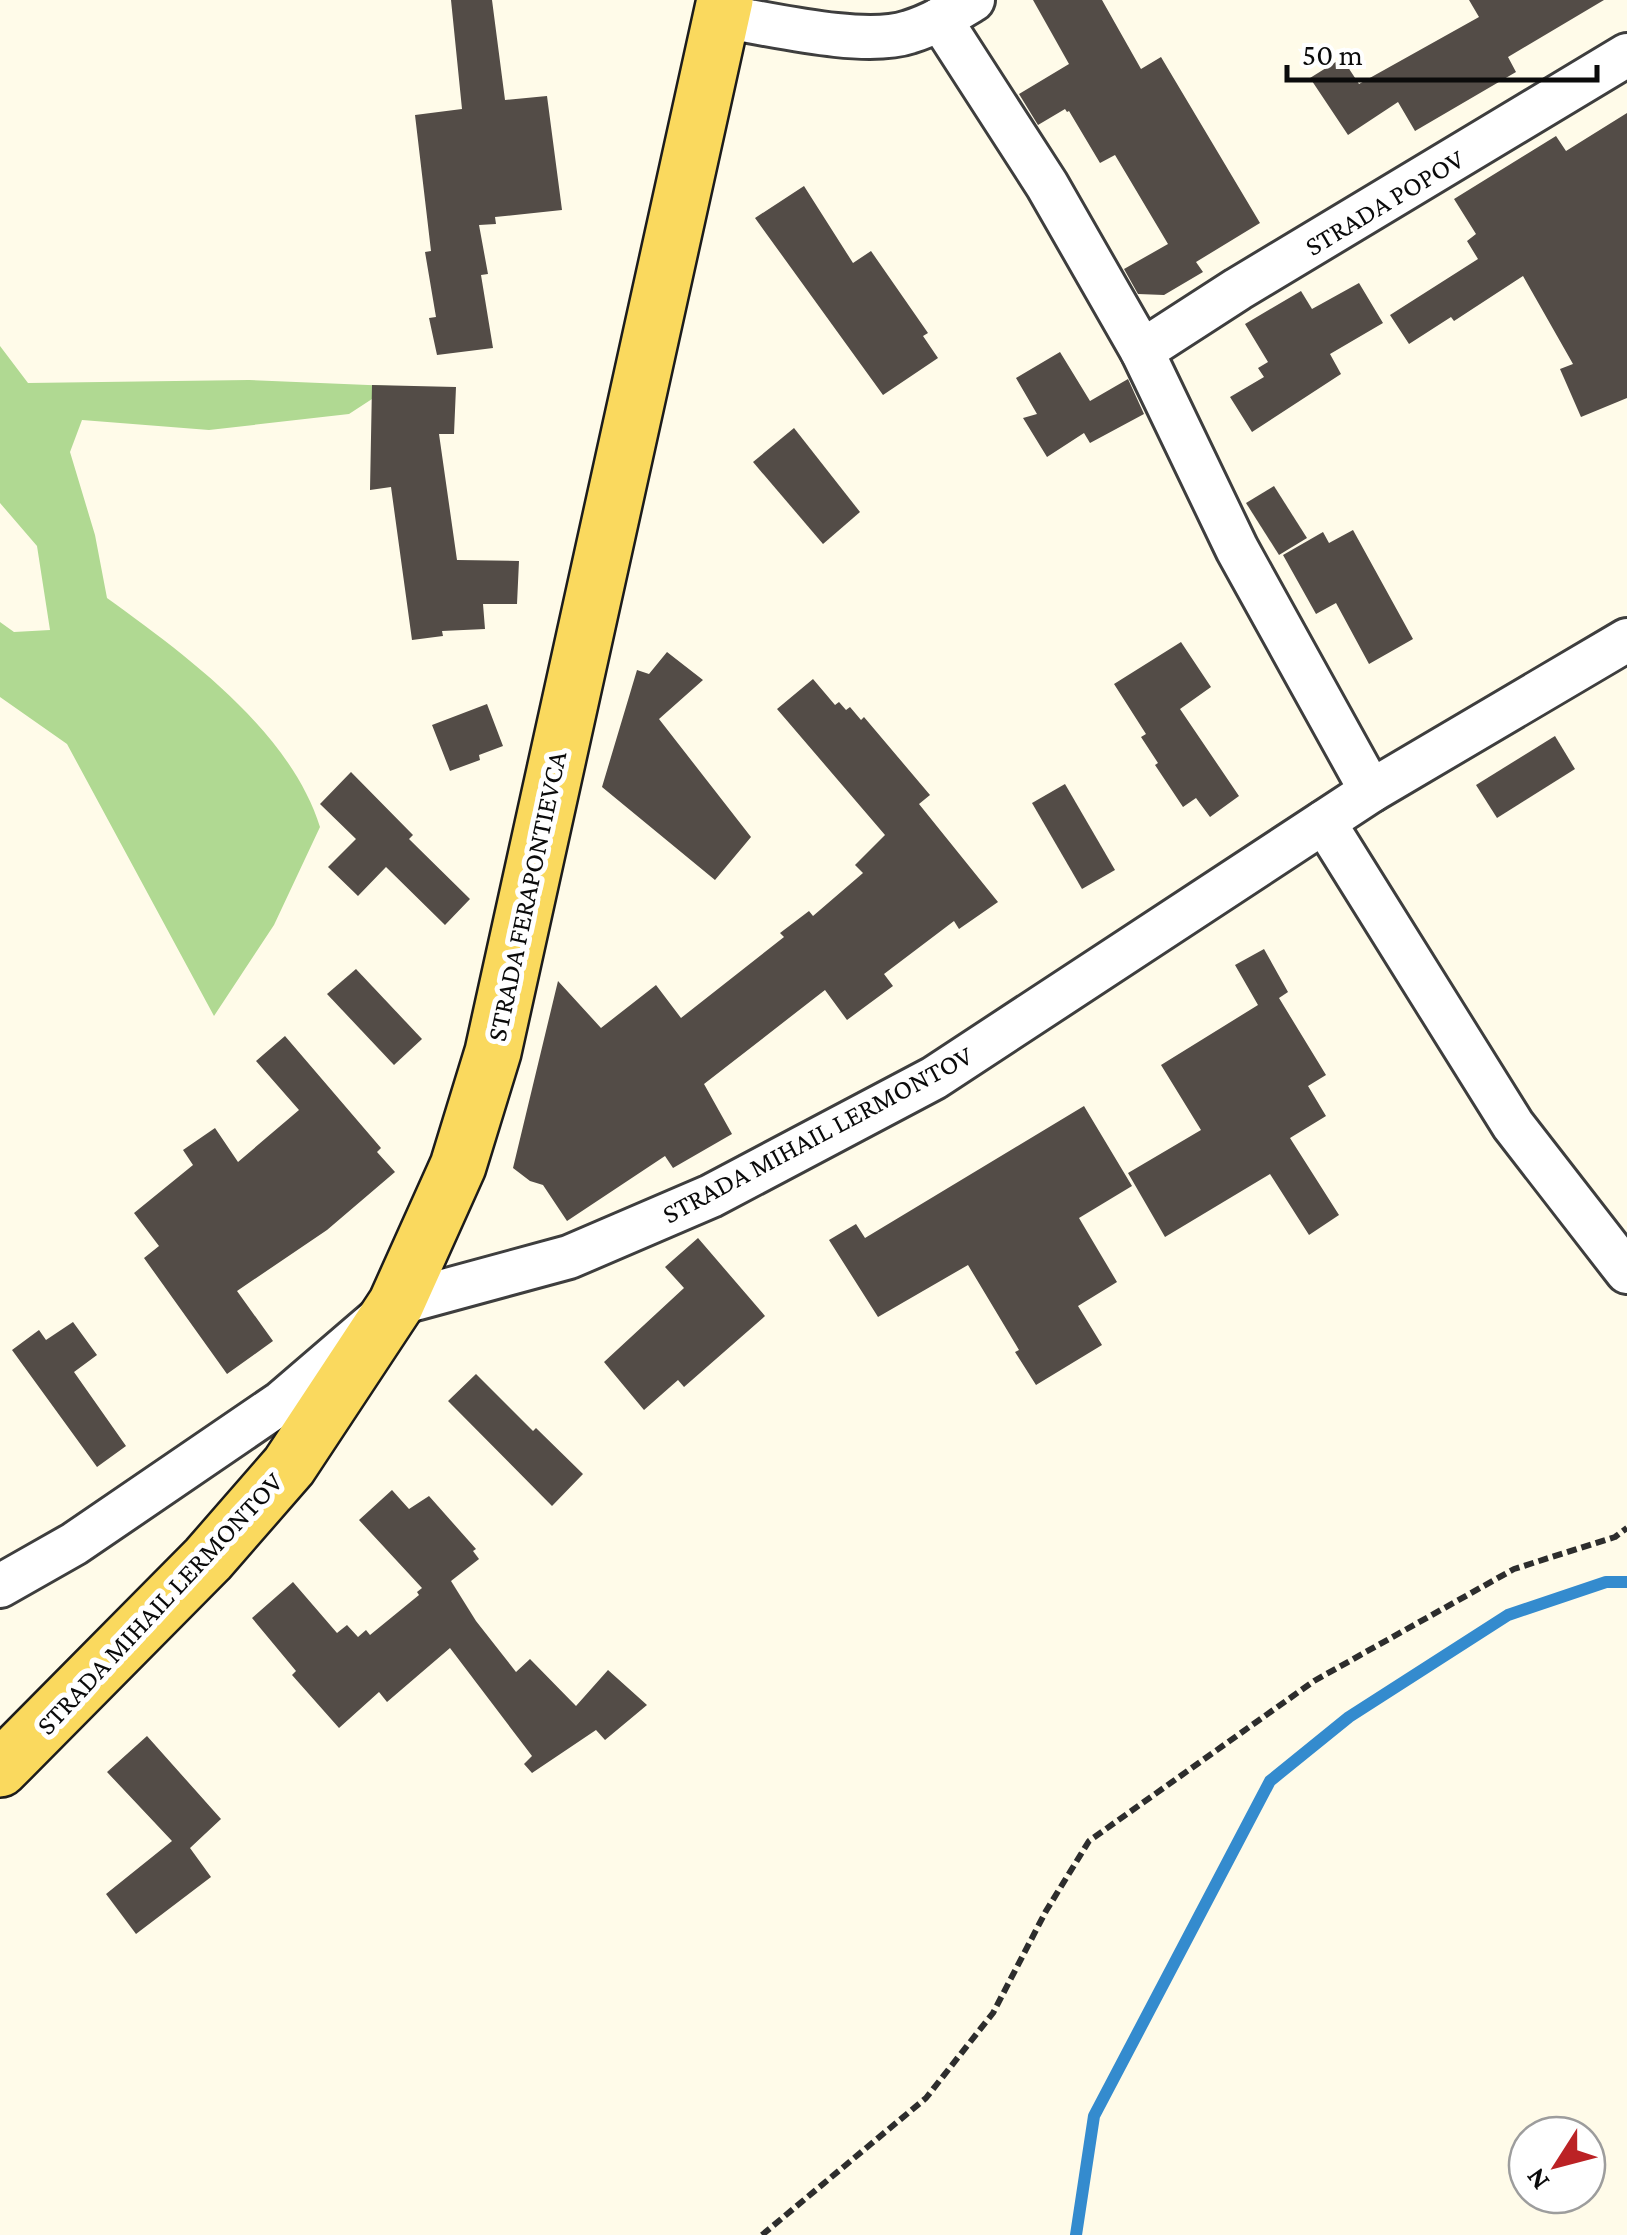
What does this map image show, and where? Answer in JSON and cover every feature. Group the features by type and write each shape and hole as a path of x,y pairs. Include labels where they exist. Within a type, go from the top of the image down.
{"main road":[{"name":"STRADA FERAPONTIEVCA","path":"396,1304 458,1166 493,1052 723,8"},
{"name":"STRADA MIHAIL LERMONTOV","path":"0,1769 208,1559 288,1466 396,1304"}],"street":[{"path":"723,8 878,38 906,33 957,10 1047,184 1142,350 1237,549 1371,791"},
{"name":"STRADA POPOV","path":"1142,350 1238,288 1627,55"},
{"name":"STRADA MIHAIL LERMONTOV","path":"396,1304 569,1257 711,1196 934,1078 1371,791 1627,640"},
{"path":"1324,822 1513,1125 1627,1272"},
{"name":"STRADA FERAPONTIEVCA","path":"0,1586 74,1544 282,1402 396,1304"}],"path":[{"path":"762,2235 926,2098 993,2014 1046,1911 1089,1841 1314,1681 1514,1569 1615,1537 1627,1528"}],"green space":[{"path":"0,346 28,383 249,380 392,386 349,414 209,430 82,420 70,452 95,535 107,598 201,670 260,727 305,792 320,827 274,925 214,1016 67,744 0,697 0,622 14,632 50,630 37,546 0,503"}],"building":[{"path":"451,0 492,0 505,100 547,96 562,210 495,217 496,224 479,225 488,274 481,275 493,348 437,355 429,318 436,317 425,252 431,251 415,115 462,109"},
{"path":"1033,0 1102,0 1141,69 1161,57 1260,223 1196,262 1203,272 1164,295 1138,294 1124,269 1168,244 1115,155 1100,163 1065,109 1038,125 1019,94 1069,64"},
{"path":"1469,0 1604,0 1508,57 1516,72 1415,131 1398,102 1348,135 1310,78 1342,58 1359,84 1479,17"},
{"path":"1627,113 1627,398 1581,417 1560,369 1573,364 1523,276 1454,321 1451,317 1409,344 1390,315 1478,259 1467,241 1476,234 1454,199 1556,136 1566,151"},
{"path":"804,186 853,263 871,251 928,333 923,336 938,358 883,395 755,218"},
{"path":"1359,283 1383,323 1330,354 1341,374 1252,432 1230,397 1264,377 1258,368 1268,362 1245,324 1301,291 1312,309"},
{"path":"1060,352 1090,401 1128,379 1144,414 1090,443 1084,433 1047,457 1023,418 1037,414 1016,378"},
{"path":"372,385 456,387 454,434 439,434 457,560 519,561 517,604 483,604 485,629 442,631 443,636 412,640 391,487 370,490"},
{"path":"794,428 860,512 823,544 753,462"},
{"path":"1274,486 1307,538 1279,555 1246,503"},
{"path":"1353,530 1413,639 1369,664 1336,603 1316,614 1283,555 1323,532 1329,543"},
{"path":"1181,642 1211,687 1180,709 1239,796 1210,817 1196,798 1183,807 1155,765 1158,763 1141,737 1146,734 1114,684"},
{"path":"667,652 703,680 659,719 751,837 715,880 602,787 637,670 649,674"},
{"path":"813,679 835,705 839,702 846,710 850,707 861,720 864,717 930,795 919,804 998,902 959,929 954,921 884,974 893,986 847,1020 825,990 704,1084 732,1134 673,1168 665,1156 567,1221 543,1185 513,1168 558,981 601,1028 656,985 681,1018 784,937 780,933 809,911 813,916 863,873 855,865 885,835 777,709"},
{"path":"487,704 503,746 450,771 432,725"},
{"path":"1555,736 1575,769 1497,818 1476,785"},
{"path":"351,772 413,835 409,839 470,899 445,925 386,867 358,896 328,867 356,839 320,804"},
{"path":"1065,784 1115,870 1082,889 1032,803"},
{"path":"1264,949 1288,992 1279,998 1326,1075 1308,1086 1326,1116 1290,1138 1339,1215 1309,1235 1270,1174 1165,1237 1128,1173 1201,1130 1161,1065 1258,1005 1235,965"},
{"path":"356,969 422,1039 394,1065 327,994"},
{"path":"285,1036 381,1148 377,1152 395,1172 327,1230 237,1291 273,1341 227,1374 144,1258 159,1246 134,1213 193,1165 183,1150 215,1128 238,1162 299,1110 256,1061"},
{"path":"1084,1106 1132,1186 1079,1218 1117,1282 1078,1306 1102,1345 1036,1385 968,1265 878,1317 829,1240 856,1224 865,1238"},
{"path":"698,1238 765,1316 684,1387 678,1380 644,1410 604,1362 684,1288 665,1267"},
{"path":"73,1322 97,1355 74,1372 126,1446 97,1467 12,1350 39,1330 46,1340"},
{"path":"476,1374 583,1474 552,1506 448,1401"},
{"path":"392,1490 409,1509 429,1496 476,1549 473,1551 479,1559 451,1581 516,1672 530,1659 576,1706 608,1670 647,1705 605,1740 596,1730 532,1773 524,1764 532,1756 450,1648 387,1702 379,1692 339,1728 292,1675 296,1671 252,1618 293,1582 337,1633 347,1625 358,1637 366,1630 370,1635 419,1595 417,1592 422,1588 359,1520"},
{"path":"147,1736 221,1819 190,1848 211,1877 136,1934 106,1894 172,1841 107,1772"}],"waterway":[{"path":"1076,2235 1094,2116 1270,1781 1349,1717 1508,1615 1606,1582 1627,1582"}]}
